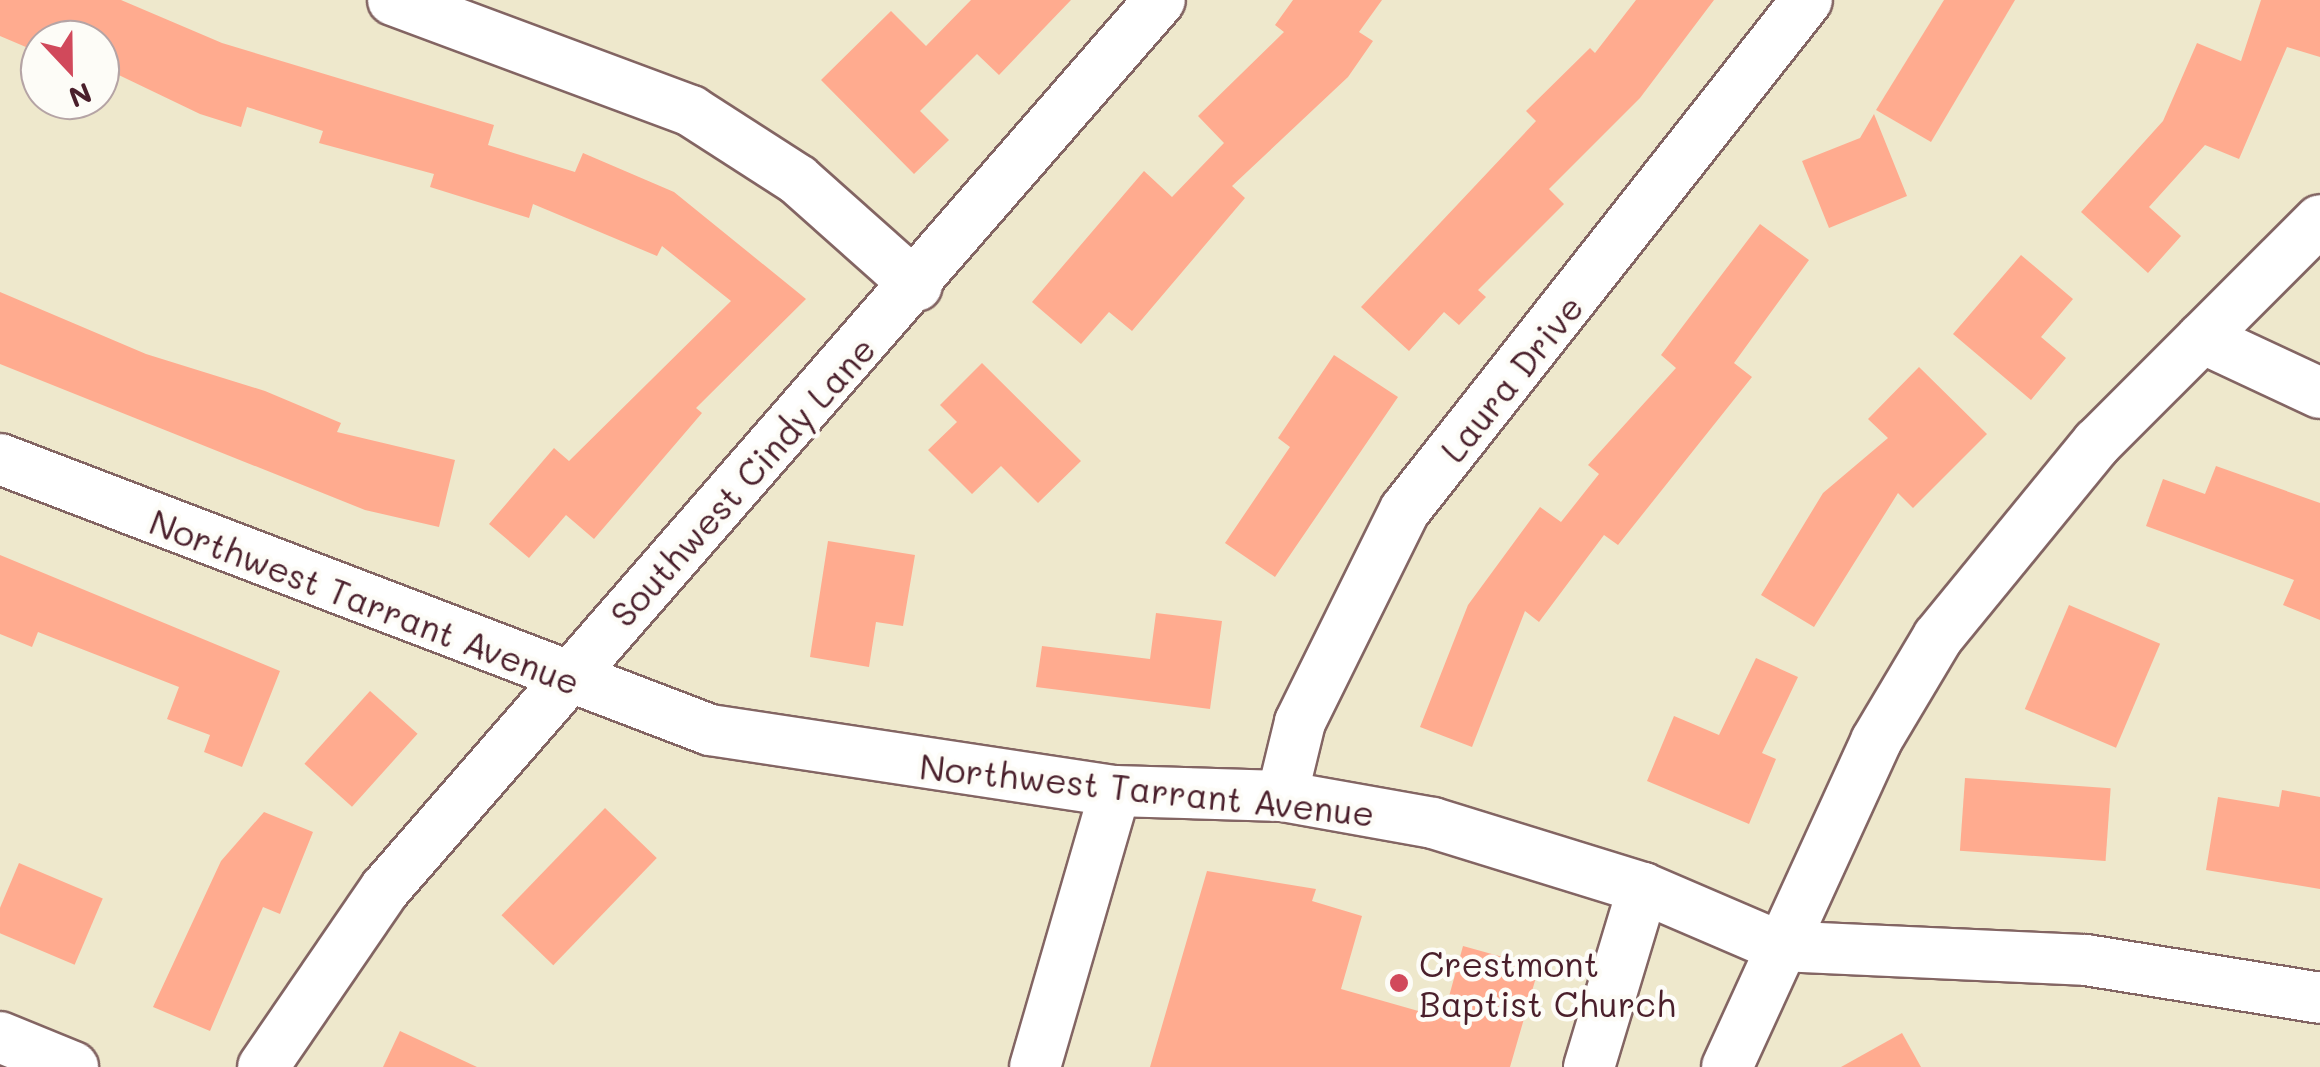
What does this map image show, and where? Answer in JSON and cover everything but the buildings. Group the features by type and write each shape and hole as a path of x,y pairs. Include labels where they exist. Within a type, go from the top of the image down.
{"street":[{"path":"393,0 690,111 798,180 917,286"},
{"name":"Southwest Cindy Lane","path":"263,1067 385,889 566,677 917,286 1160,0"},
{"name":"Laura Drive","path":"1282,796 1300,722 1405,510 1807,0"},
{"path":"1728,1067 1778,946 1876,741 1938,637 2097,442 2320,220"},
{"path":"2202,338 2320,393"},
{"name":"Northwest Tarrant Avenue","path":"0,460 710,730 1115,791 1282,796 1434,822 1643,888 1778,946 2086,960 2320,998"},
{"path":"1034,1067 1115,791"},
{"path":"1589,1067 1643,888"},
{"path":"0,1037 72,1067"}],"place":[{"name":"Crestmont Baptist Church","path":"1399,983"}]}
